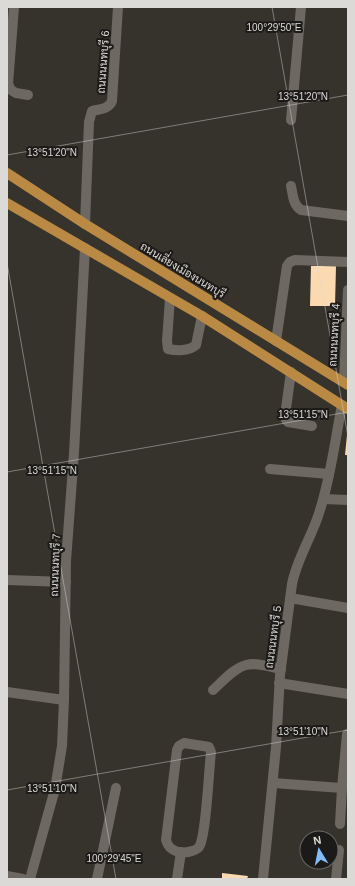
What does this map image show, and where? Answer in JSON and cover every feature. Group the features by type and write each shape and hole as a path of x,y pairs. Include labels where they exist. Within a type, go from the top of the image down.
{"main road":[{"name":"ถนนเลี่ยงเมืองนนทบุรี","path":"7,173 84,224 346,383"},
{"path":"7,182 38,193"},
{"path":"7,203 202,316 345,407"}],"street":[{"path":"14,7 8,84 11,90 16,93 28,95"},
{"name":"ถนนนนทบุรี 6","path":"84,224 90,117 94,110 105,108 111,104 114,93 118,7"},
{"path":"291,120 301,7"},
{"path":"291,186 297,208 301,210 348,216"},
{"name":"ถนนนนทบุรี 7","path":"30,879 55,789 62,746 66,582 85,248"},
{"path":"276,341 287,266 290,262 295,260 348,262"},
{"name":"ถนนนนทบุรี 4","path":"346,383 348,290"},
{"path":"170,298 167,340 168,349 176,351 193,348 196,345 202,316"},
{"path":"291,372 285,416 286,420 288,422 312,426"},
{"name":"ถนนนนทบุรี 5","path":"263,879 273,783 279,683 294,574 317,522 324,499 345,407"},
{"path":"270,469 329,474"},
{"path":"324,499 348,500"},
{"path":"7,580 66,582"},
{"path":"290,598 348,608"},
{"path":"213,690 235,671 244,666 264,666 281,669"},
{"path":"279,683 348,694"},
{"path":"7,692 64,700"},
{"path":"340,824 348,734"},
{"path":"184,743 209,747 210,752 203,832 200,846 194,850 181,852 171,849 166,840 177,750 179,746 184,743"},
{"path":"273,783 342,788"},
{"path":"97,879 116,788"},
{"path":"177,879 181,852"},
{"path":"7,876 22,879"}],"building":[{"path":"311,266 336,266 335,306 310,306"},
{"path":"347,435 348,455 345,455"},
{"path":"222,873 248,876 247,879 222,879"}]}
